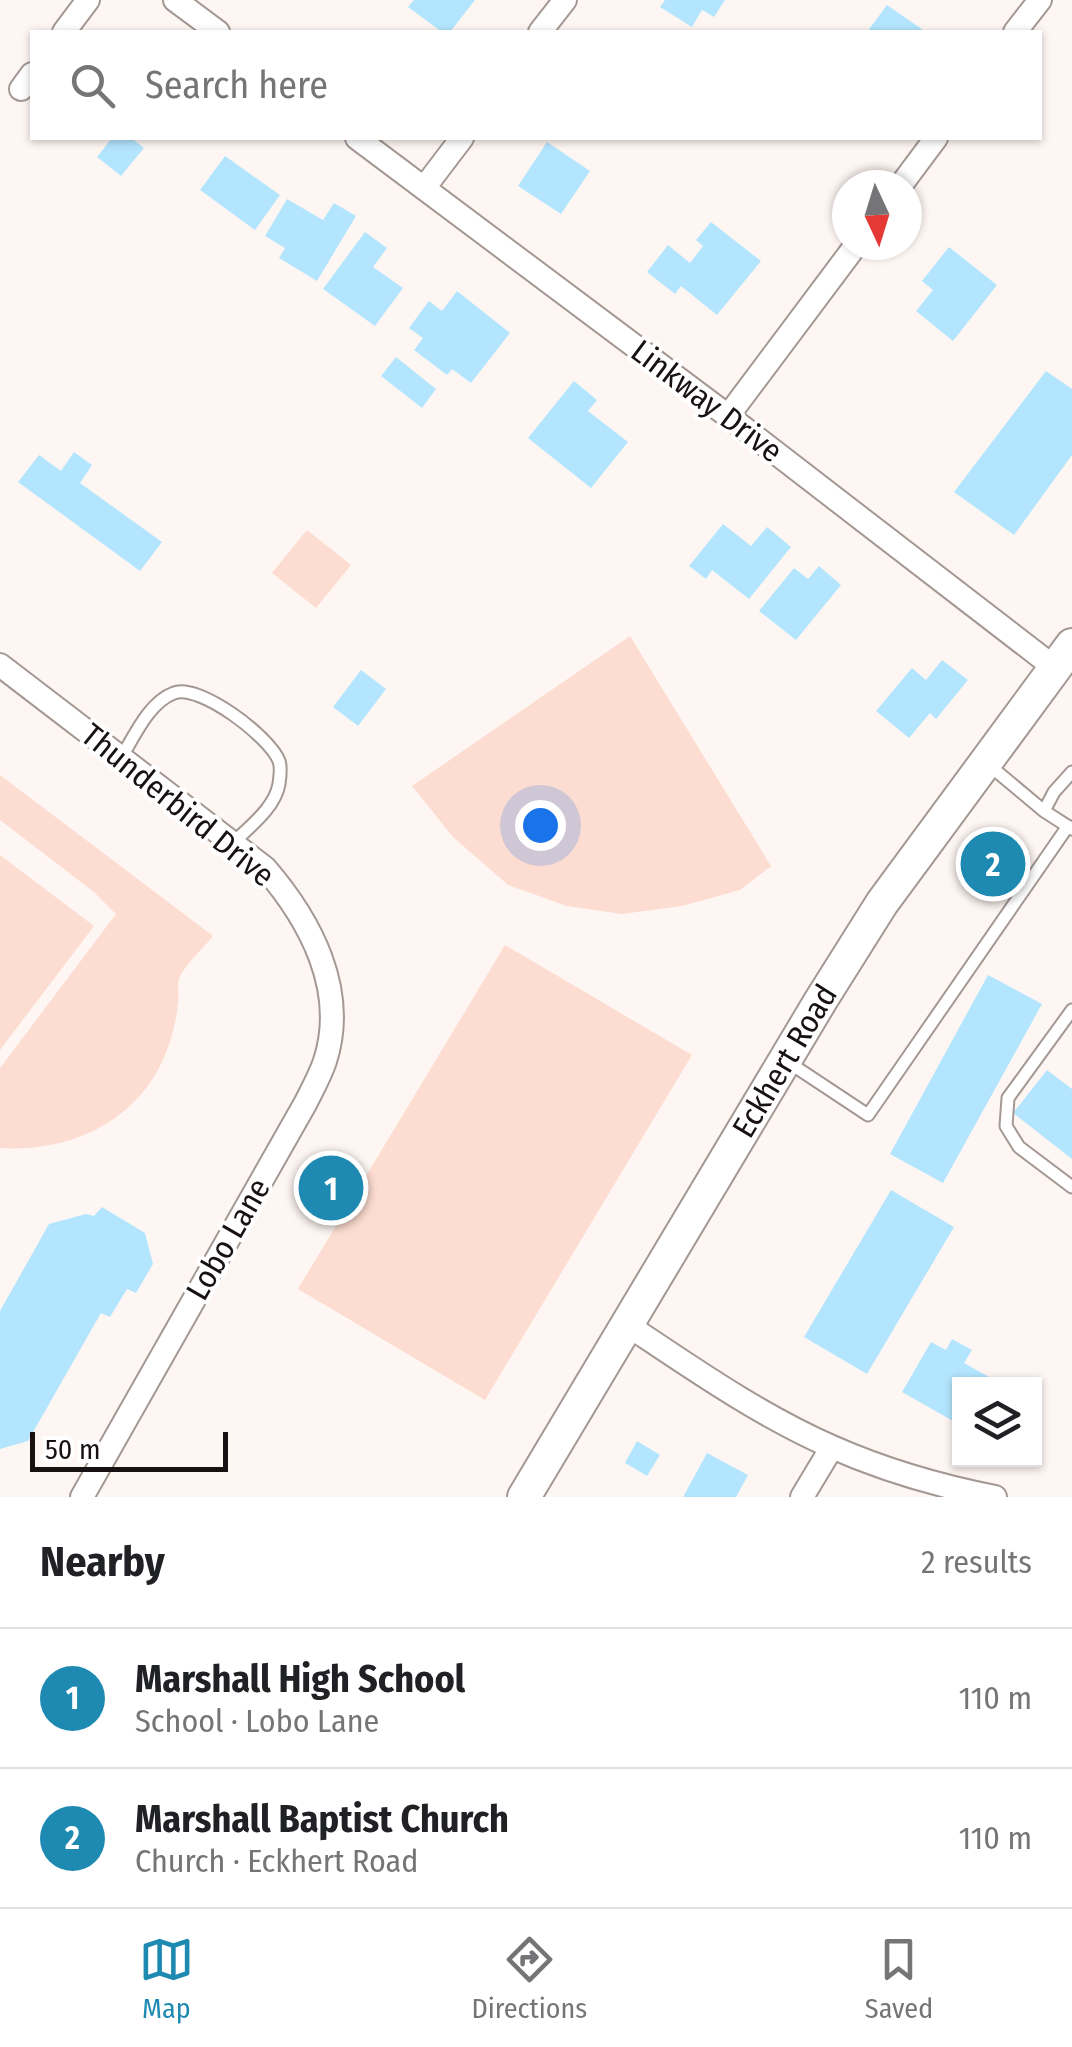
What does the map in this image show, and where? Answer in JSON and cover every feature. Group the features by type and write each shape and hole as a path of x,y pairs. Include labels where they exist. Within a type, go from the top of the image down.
{"main road":[{"name":"Eckhert Road","path":"524,1497 882,903 1063,656"}],"street":[{"path":"66,30 88,0"},
{"path":"175,0 215,30"},
{"path":"542,30 565,0"},
{"path":"1017,30 1040,0"},
{"name":"Linkway Drive","path":"360,140 728,416 1063,656"},
{"path":"424,188 460,140"},
{"path":"912,170 935,140"},
{"path":"728,416 845,260"},
{"name":"Thunderbird Drive","path":"0,665 265,868 290,897 318,945 323,969"},
{"name":"Lobo Lane","path":"84,1496 298,1117 326,1060 331,1015 323,969"},
{"path":"626,1324 707,1378 832,1447 916,1478 995,1497"},
{"path":"802,1497 832,1447"}],"lane":[{"path":"120,758 159,701 187,690 200,694 260,736 280,762 279,788 269,807 232,844"},
{"path":"784,1060 868,1115 1070,828 985,762"},
{"path":"1044,811 1072,772"},
{"path":"1072,1010 1008,1098 1006,1126 1019,1147 1072,1186"}],"shaded area":[{"path":"307,530 351,565 316,608 272,573"},
{"path":"630,636 771,866 740,890 682,906 622,914 567,906 508,885 453,837 412,786"},
{"path":"0,775 213,936 179,979 170,1041 144,1090 126,1110 104,1125 55,1144 28,1148 0,1148 0,1068 116,914 94,892 0,820"},
{"path":"0,855 94,926 0,1050"},
{"path":"505,945 692,1055 485,1400 298,1289"}],"building":[{"path":"414,0 475,0 452,30 439,30 408,7"},
{"path":"665,0 725,0 714,17 702,10 692,27 660,7"},
{"path":"887,5 923,30 868,30"},
{"path":"110,140 134,140 144,148 121,176 97,157"},
{"path":"547,142 590,171 561,214 518,186"},
{"path":"225,156 280,195 255,230 200,190"},
{"path":"287,199 323,220 334,203 356,216 317,281 279,258 285,248 265,236"},
{"path":"711,222 761,261 717,315 681,286 675,294 647,272 668,245 690,263 703,246 696,240"},
{"path":"365,232 387,248 373,267 403,288 375,326 323,289"},
{"path":"949,247 997,285 953,341 916,311 933,290 922,281"},
{"path":"457,291 510,333 471,383 452,369 447,375 414,350 423,338 409,328 429,301 442,311"},
{"path":"396,357 436,389 422,408 381,376"},
{"path":"1046,371 1072,389 1072,455 1014,535 954,492"},
{"path":"574,381 597,400 588,411 628,442 591,488 528,438"},
{"path":"74,452 92,465 80,483 162,542 140,571 18,482 39,455 61,471"},
{"path":"723,524 751,546 767,527 791,547 749,599 712,570 706,579 689,566"},
{"path":"819,566 841,585 796,640 759,611 794,568 808,579"},
{"path":"942,660 968,680 936,719 930,713 909,738 876,711 912,668 926,680"},
{"path":"361,670 386,689 358,726 333,707"},
{"path":"988,975 1042,1004 943,1183 890,1154"},
{"path":"1047,1070 1072,1089 1072,1159 1013,1113"},
{"path":"891,1190 954,1227 867,1374 804,1337"},
{"path":"102,1207 145,1233 153,1264 136,1293 127,1289 110,1317 101,1313 28,1441 0,1449 0,1311 49,1224 86,1214 94,1216"},
{"path":"952,1339 972,1350 964,1363 989,1377 952,1377 952,1420 902,1392 931,1342 946,1350"},
{"path":"637,1441 660,1455 647,1476 625,1463"},
{"path":"707,1453 748,1475 736,1497 683,1497"}],"place":[{"name":"Marshall Baptist Church","path":"993,864"},
{"name":"Marshall High School","path":"331,1188"}]}
